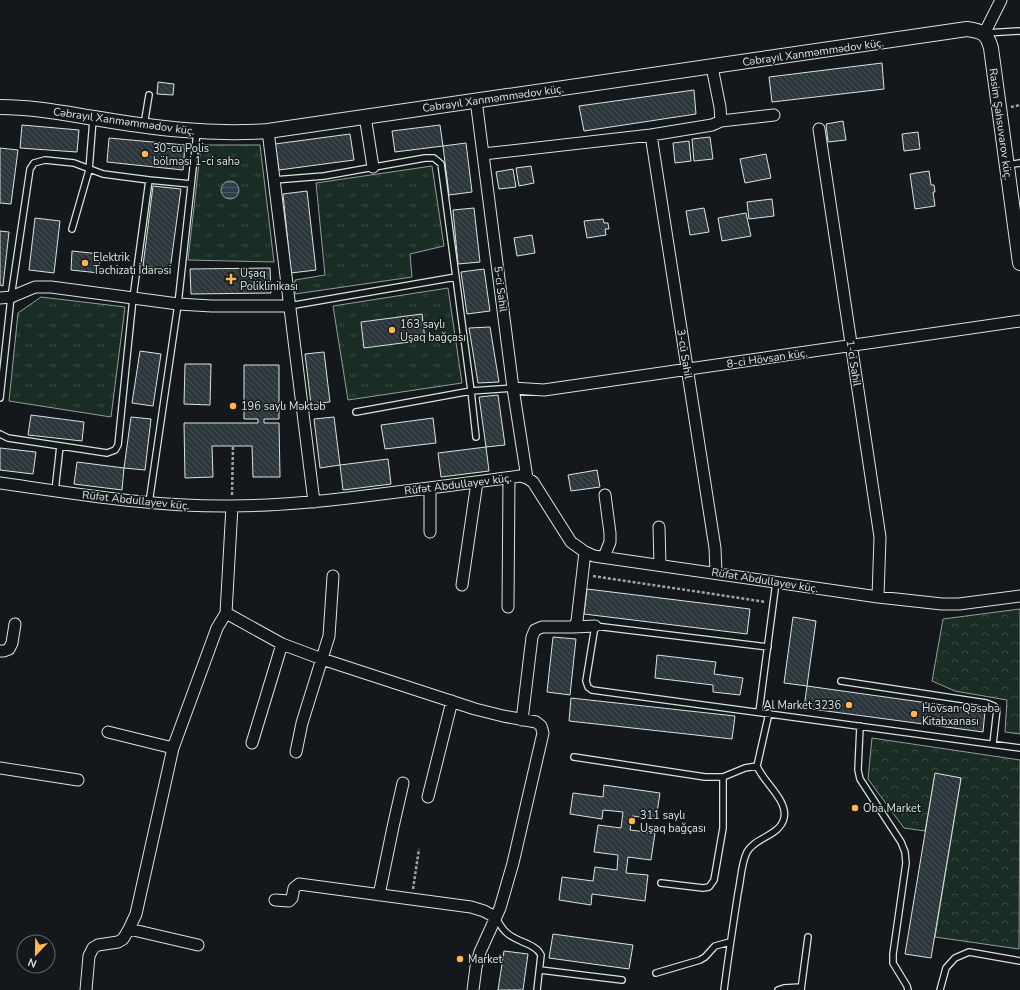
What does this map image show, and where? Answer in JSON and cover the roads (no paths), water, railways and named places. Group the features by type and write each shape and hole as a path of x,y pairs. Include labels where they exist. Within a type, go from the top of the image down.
{"street":[{"path":"984,34 1001,0"},
{"name":"Cəbrayıl Xanməmmədov küç.","path":"0,107 44,110 144,126 197,132 239,133 268,131 967,29 977,30 984,34"},
{"name":"Rasim Şahsuvarov küç.","path":"984,34 988,39 991,48 1013,164 1020,263"},
{"path":"712,67 721,120"},
{"name":"5-ci Sahil","path":"476,100 513,388 527,478"},
{"path":"483,154 651,135 712,125 721,120 774,114"},
{"path":"365,116 373,167"},
{"name":"1-ci Sahil","path":"818,129 880,537 878,597"},
{"path":"268,131 314,502"},
{"name":"3-cü Sahil","path":"651,135 715,548 716,573"},
{"path":"0,298 11,297 35,287 51,287 178,304 212,306 289,306"},
{"name":"8-ci Hövsan küç.","path":"513,388 544,390 1020,320"},
{"name":"Rüfət Abdullayev küç.","path":"0,484 149,503 195,506 275,506 520,476 533,482 571,542 577,548 585,552 604,557 878,597 948,604 959,604 1020,596"},
{"path":"508,607 509,478"},
{"path":"462,585 477,482"},
{"path":"430,488 430,532"},
{"path":"604,557 610,542 605,494"},
{"path":"86,990 89,956 93,948 118,942 122,939 129,929 136,914 173,748 217,628 226,613 232,506"},
{"path":"659,527 660,565"},
{"path":"574,627 577,621 585,552"},
{"path":"296,752 302,723 329,636 334,576"},
{"path":"226,613 282,644 322,659 452,701 503,716 536,722 541,726 543,732 513,863 500,908 480,952 476,967 473,990"},
{"path":"0,650 4,651 9,649 12,643 15,624"},
{"path":"522,720 532,637 536,630 542,627 595,626"},
{"path":"252,743 282,644"},
{"path":"428,797 452,701"},
{"path":"108,732 173,748"},
{"path":"0,768 78,780"},
{"path":"380,895 403,783"},
{"path":"275,900 289,900 292,898 294,888 299,884 471,907 484,910 496,917"},
{"path":"129,929 198,944"}],"lane":[{"path":"984,34 1020,32"},
{"path":"144,126 149,95"},
{"path":"72,229 89,170 94,118"},
{"path":"149,503 178,304 197,132"},
{"path":"274,180 324,176 425,158 434,158 441,164 472,391 476,437"},
{"path":"0,398 11,297 30,169 34,163 45,160 74,163 89,170 115,177 191,184"},
{"path":"0,434 8,438 108,453 115,450 118,445 149,180"},
{"path":"289,306 456,277"},
{"path":"356,412 472,391 513,388"},
{"path":"55,491 60,446"},
{"path":"759,712 776,582"},
{"path":"768,647 595,626 586,681 588,687 592,690 1020,748"},
{"path":"841,681 986,703 994,706 997,709 993,744"},
{"path":"724,990 730,942 746,853 751,845 779,828 784,818 784,806 760,773 757,766 769,713"},
{"path":"860,726 858,770 860,779 901,842 905,852 906,863 893,954 894,963 908,990"},
{"path":"574,757 706,777 723,777 745,768 757,766"},
{"path":"661,883 703,888 709,887 714,880 723,828 723,777"},
{"path":"496,917 506,933 538,950 541,955 537,990"},
{"path":"778,990 784,988 801,989 808,937"},
{"path":"656,973 700,960 715,946 730,942"},
{"path":"940,990 946,968 955,958 969,952 1020,961"},
{"path":"540,970 622,980"}],"water":[{"path":"230,181 236,184 239,190 236,196 230,199 224,196 221,190 224,184"}],"place":[{"name":"30-cu Polis bölməsi 1-ci sahə","path":"145,154"},
{"name":"Elektrik Təchizatı İdarəsi","path":"85,263"},
{"name":"Uşaq Poliklinikası","path":"231,279"},
{"name":"163 saylı Uşaq bağçası","path":"392,330"},
{"name":"196 saylı Məktəb","path":"233,406"},
{"name":"Al Market 3236","path":"849,705"},
{"name":"Hövsan Qəsəbə Kitabxanası","path":"914,714"},
{"name":"Oba Market","path":"855,808"},
{"name":"311 saylı Uşaq bağçası","path":"632,821"},
{"name":"Market","path":"460,959"}]}
